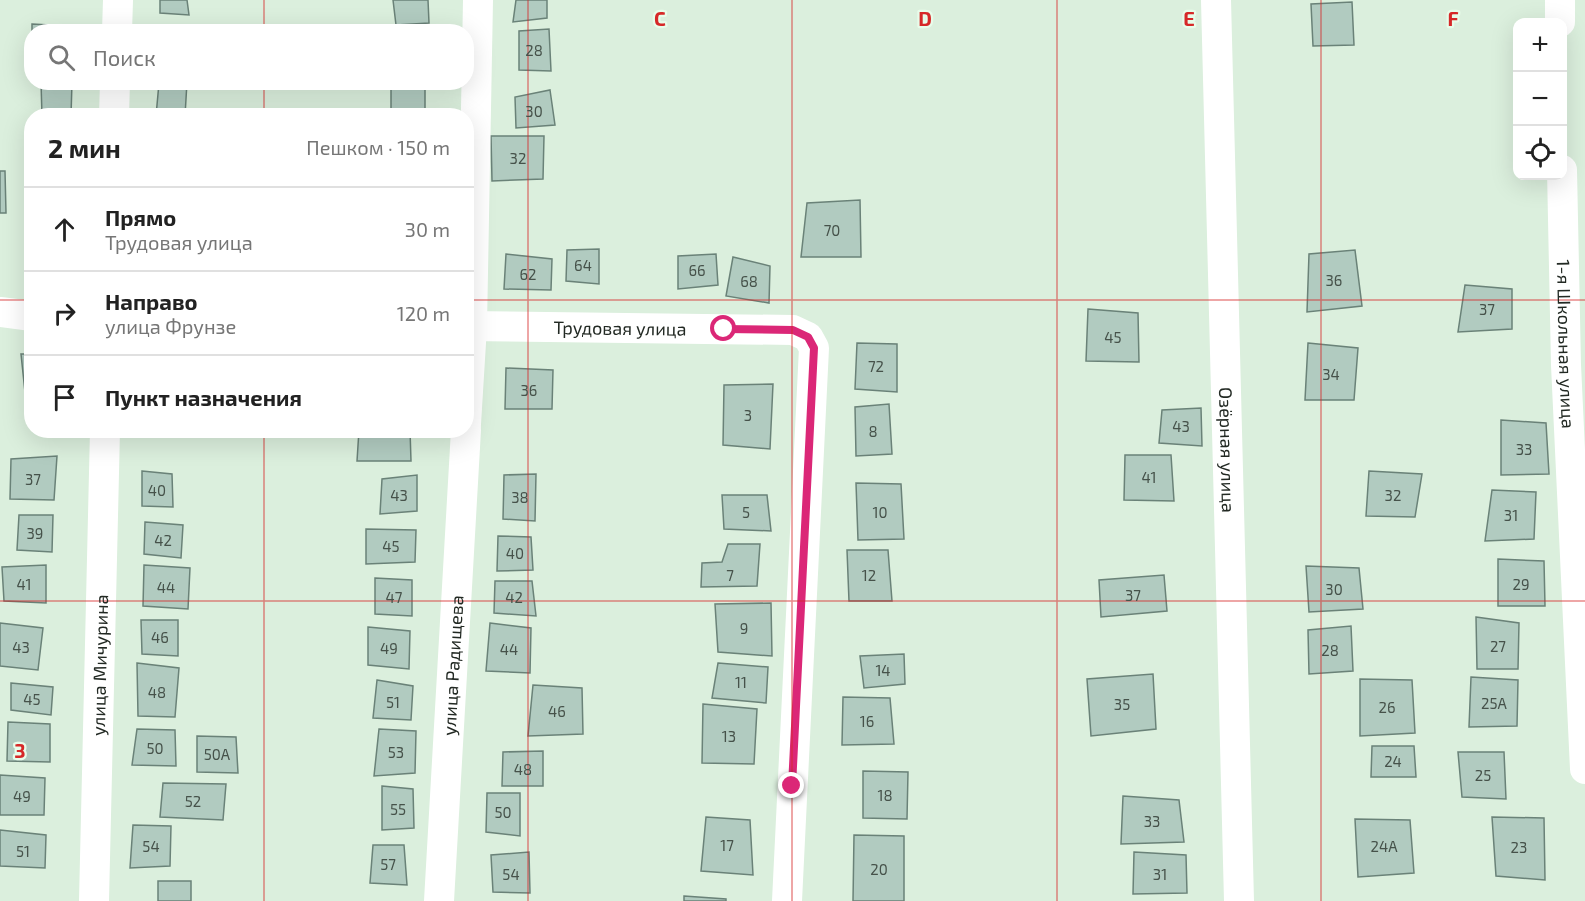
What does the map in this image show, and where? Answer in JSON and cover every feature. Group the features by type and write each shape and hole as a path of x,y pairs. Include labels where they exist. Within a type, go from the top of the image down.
{"street":[{"path":"117,24 118,0"},
{"path":"474,122 477,0"},
{"name":"Озёрная улица","path":"1216,0 1239,901"},
{"path":"1560,0 1560,18"},
{"path":"114,108 115,90"},
{"name":"1-я Школьная улица","path":"1563,180 1566,365 1585,770"},
{"path":"0,312 24,315"},
{"name":"Трудовая улица","path":"474,326 793,330 808,337 814,348 787,901"},
{"name":"улица Мичурина","path":"94,901 105,438"},
{"name":"улица Радищева","path":"438,901 466,438"}],"building":[{"path":"160,0 187,0 189,15 160,13"},
{"path":"393,0 428,0 429,23 396,24"},
{"path":"516,0 547,0 547,18 513,22"},
{"path":"1352,2 1354,45 1313,46 1311,4"},
{"path":"549,29 551,71 519,70 519,31"},
{"path":"41,90 72,90 71,108 42,108"},
{"path":"158,90 187,90 185,108 157,108"},
{"path":"391,90 425,90 425,108 391,108"},
{"path":"550,90 555,125 516,128 515,97"},
{"path":"491,136 544,136 543,179 492,181"},
{"path":"0,171 5,171 6,213 0,213"},
{"path":"860,200 861,257 801,257 807,203"},
{"path":"599,249 599,284 566,281 567,250"},
{"path":"1355,250 1362,306 1307,312 1309,254"},
{"path":"506,254 552,259 551,290 504,289"},
{"path":"716,254 718,285 678,289 678,256"},
{"path":"733,257 770,266 769,303 726,296"},
{"path":"1465,285 1512,289 1512,329 1458,332"},
{"path":"1088,309 1138,313 1139,362 1086,361"},
{"path":"857,343 897,344 897,392 855,389"},
{"path":"1308,343 1358,348 1354,400 1305,400"},
{"path":"21,354 24,354 24,383"},
{"path":"506,368 553,370 552,409 505,409"},
{"path":"773,384 770,449 723,445 724,385"},
{"path":"889,404 892,454 856,456 855,407"},
{"path":"1201,408 1202,446 1159,443 1162,410"},
{"path":"1501,420 1546,423 1549,474 1501,475"},
{"path":"358,438 410,438 411,461 357,461"},
{"path":"1125,455 1171,455 1174,501 1124,500"},
{"path":"57,456 54,500 10,499 11,459"},
{"path":"142,471 172,474 173,507 142,506"},
{"path":"1369,471 1422,474 1415,517 1366,516"},
{"path":"536,474 535,521 503,519 504,475"},
{"path":"417,475 417,511 380,514 382,479"},
{"path":"856,483 901,484 904,539 858,540"},
{"path":"1492,490 1536,492 1534,539 1485,541"},
{"path":"722,495 767,495 771,531 724,529"},
{"path":"19,515 53,515 52,552 17,550"},
{"path":"145,522 183,525 181,558 144,554"},
{"path":"366,529 416,530 415,562 366,564"},
{"path":"498,536 531,537 533,570 497,571"},
{"path":"728,544 760,544 757,586 701,587 702,563 722,562"},
{"path":"847,550 888,550 892,601 849,601"},
{"path":"1498,559 1544,561 1545,606 1498,606"},
{"path":"46,565 46,603 4,601 2,567"},
{"path":"144,565 190,568 188,609 143,606"},
{"path":"1306,566 1359,568 1363,609 1309,612"},
{"path":"1164,575 1167,611 1101,617 1099,580"},
{"path":"375,578 412,580 412,616 375,614"},
{"path":"495,581 532,581 536,616 494,613"},
{"path":"771,603 772,656 718,652 715,604"},
{"path":"1476,617 1519,623 1518,669 1477,669"},
{"path":"141,620 178,620 178,656 142,654"},
{"path":"0,623 43,628 38,670 0,666"},
{"path":"490,623 531,628 530,673 486,671"},
{"path":"1351,626 1353,671 1309,674 1308,630"},
{"path":"368,627 410,631 409,669 368,665"},
{"path":"904,654 905,684 864,688 860,656"},
{"path":"137,663 179,668 175,717 138,716"},
{"path":"718,663 768,667 766,703 712,698"},
{"path":"1153,674 1156,729 1091,736 1087,679"},
{"path":"1471,677 1518,680 1517,726 1469,727"},
{"path":"1360,679 1412,680 1415,733 1360,736"},
{"path":"377,680 413,686 411,720 373,718"},
{"path":"11,683 53,687 51,715 11,710"},
{"path":"533,685 582,688 583,734 528,736"},
{"path":"843,697 890,698 894,744 842,745"},
{"path":"703,704 757,709 754,764 702,763"},
{"path":"8,722 50,724 50,762 7,761"},
{"path":"137,729 175,730 176,766 132,765"},
{"path":"379,729 416,731 415,773 374,776"},
{"path":"197,736 236,737 238,773 197,772"},
{"path":"1372,746 1414,746 1416,777 1371,777"},
{"path":"543,751 543,786 502,786 503,752"},
{"path":"1458,752 1504,752 1506,799 1462,797"},
{"path":"863,771 908,772 907,819 863,818"},
{"path":"0,775 45,778 44,815 0,815"},
{"path":"163,783 226,784 223,820 160,817"},
{"path":"382,786 413,789 414,828 382,830"},
{"path":"487,793 520,793 520,836 486,832"},
{"path":"1123,796 1179,800 1184,842 1121,844"},
{"path":"706,817 750,820 753,875 701,871"},
{"path":"1492,817 1544,818 1545,880 1496,876"},
{"path":"1355,819 1410,820 1414,873 1358,877"},
{"path":"133,825 171,826 170,866 130,868"},
{"path":"0,830 46,835 45,868 0,866"},
{"path":"854,835 904,836 904,901 853,901"},
{"path":"373,845 404,845 407,885 370,883"},
{"path":"529,852 530,893 493,892 491,855"},
{"path":"1134,852 1186,855 1187,893 1133,894"},
{"path":"158,881 191,881 191,901 158,901"},
{"path":"684,896 726,899 726,901 684,901"}],"route":[{"path":"724,329 793,330 808,337 814,348 792,786"}]}
